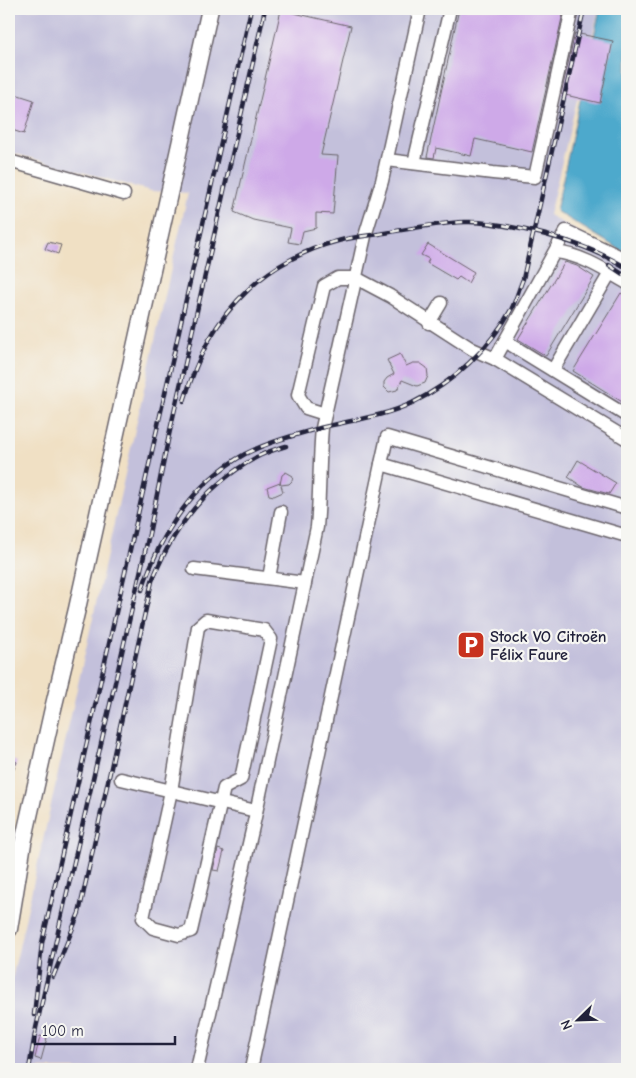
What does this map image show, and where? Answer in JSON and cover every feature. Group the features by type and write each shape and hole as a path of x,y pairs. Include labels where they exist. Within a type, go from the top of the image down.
{"main road":[{"path":"9,893 23,843 210,9"},
{"path":"9,929 23,843"}],"street":[{"path":"319,500 323,489 331,426 360,280 367,229 382,181 420,9"},
{"path":"414,164 450,9"},
{"path":"387,160 534,176 572,9"},
{"path":"9,160 124,194"},
{"path":"495,359 566,230 627,260"},
{"path":"555,252 568,253 627,283"},
{"path":"553,370 610,273"},
{"path":"325,414 306,408 298,395 324,286 338,278 360,280 390,296 472,350 495,359 627,439"},
{"path":"197,1069 256,811 317,527 322,428 360,280"},
{"path":"429,323 441,303"},
{"path":"506,341 627,416"},
{"path":"251,1069 387,438 627,508"},
{"path":"381,464 627,536"},
{"path":"269,578 281,512"},
{"path":"194,569 305,583"},
{"path":"206,620 264,630 272,639 241,779 224,788 220,803 191,931 179,935 153,928 143,918 171,791 198,627 206,620"},
{"path":"121,779 256,811"}],"shaded area":[{"path":"9,9 599,9 549,215 627,261 627,1069 9,1069 9,992 188,193 151,191 9,152"}],"water":[{"path":"600,9 627,9 627,254 556,211"}],"building":[{"path":"459,9 564,9 532,152 475,139 471,156 436,148 434,158 427,157"},
{"path":"281,10 351,26 321,155 338,156 333,214 316,213 316,228 303,231 300,244 288,242 291,228 253,220 234,212"},
{"path":"575,33 613,41 600,103 561,94"},
{"path":"9,92 34,100 24,134 9,129"},
{"path":"48,242 61,245 58,254 45,249"},
{"path":"428,244 474,272 468,283 459,277 456,280 427,263 429,259 421,255"},
{"path":"565,262 577,266 594,277 546,356 518,339"},
{"path":"621,293 627,297 627,405 573,371"},
{"path":"400,354 406,366 420,363 427,368 428,376 425,383 417,386 402,380 397,390 389,392 384,387 384,382 394,374 387,360"},
{"path":"578,460 616,483 609,494 583,487 568,477"},
{"path":"286,472 293,476 292,481 289,484 281,485 283,492 274,496 269,495 267,487 280,482 280,484 282,475"},
{"path":"9,758 17,762 9,781"},
{"path":"218,849 224,851 219,871 213,870"},
{"path":"40,1036 47,1038 41,1060 35,1058"}],"railway":[{"path":"34,1015 42,943 251,9"},
{"path":"29,1069 36,1028 149,534 169,435 265,9"},
{"path":"142,590 158,549 181,512 194,495 226,466 245,454 282,439 378,415 412,403 456,375 493,337 512,308 523,279 584,9"},
{"path":"184,401 201,354 217,327 237,301 269,273 291,259 326,244 348,238 433,225 479,222 535,232 563,240 589,249 627,268"},
{"path":"609,265 627,277"},
{"path":"53,977 79,913 152,581 160,562 170,543 193,510 222,481 260,455 286,446"}],"place":[{"name":"Stock VO Citroën Félix Faure","path":"471,645"}]}
